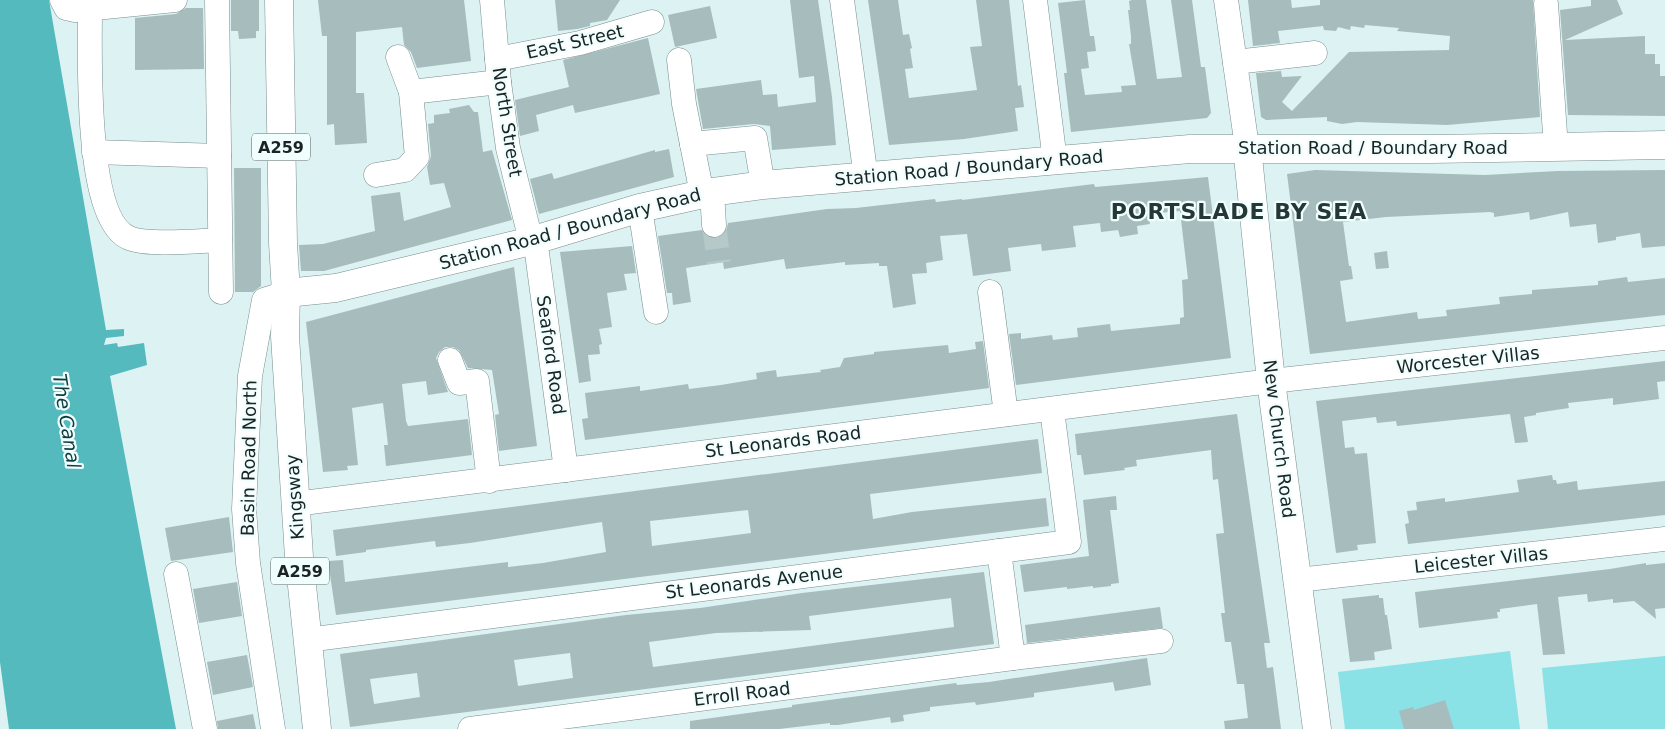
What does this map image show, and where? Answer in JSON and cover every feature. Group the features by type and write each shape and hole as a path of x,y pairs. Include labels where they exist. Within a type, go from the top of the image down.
{"main road":[{"name":"A259","path":"279,0 283,243 286,293"},
{"name":"Station Road / Boundary Road","path":"286,293 336,288 531,241 640,208 707,193 763,185 866,178 1190,149 1247,147 1556,148 1665,145"},
{"name":"New Church Road","path":"1247,147 1271,381 1317,729"},
{"name":"Kingsway","path":"286,293 285,336 296,504 307,640 317,729"}],"street":[{"path":"62,0 66,8 70,10 175,0"},
{"path":"218,0 221,292"},
{"name":"North Street","path":"492,0 499,82 508,148 531,241"},
{"path":"842,0 866,178"},
{"path":"1035,0 1054,161"},
{"path":"1226,0 1247,147"},
{"path":"1546,4 1556,148"},
{"path":"90,9 94,152 108,214 117,229 129,238 148,242 220,240"},
{"name":"East Street","path":"497,59 580,43 652,22"},
{"path":"1235,62 1314,53"},
{"path":"376,175 406,170 417,157 411,92 398,57"},
{"path":"679,60 692,144 707,193 714,225"},
{"path":"411,92 499,82"},
{"path":"692,144 755,138 763,185"},
{"path":"94,152 219,156"},
{"path":"640,208 656,312"},
{"name":"Seaford Road","path":"531,241 537,253 566,470"},
{"path":"990,292 1006,414"},
{"name":"Basin Road North","path":"273,729 248,563 244,509 250,376 264,300 286,293"},
{"name":"Worcester Villas","path":"1271,381 1665,338"},
{"path":"450,360 459,383 477,381 489,480"},
{"name":"St Leonards Road","path":"296,504 1271,381"},
{"name":"St Leonards Avenue","path":"307,640 1069,542 1052,410"},
{"name":"Leicester Villas","path":"1298,580 1665,540"},
{"path":"1000,551 1013,658"},
{"path":"176,574 205,729"},
{"name":"Erroll Road","path":"470,729 1013,658 1161,641"}],"shaded area":[{"path":"1510,651 1520,729 1345,729 1338,672"},
{"path":"1665,656 1665,729 1548,729 1542,668"}],"water":[{"name":"The Canal","path":"0,0 49,0 106,330 124,329 124,336 106,338 104,345 117,343 118,347 144,343 147,365 110,376 176,729 9,729 0,662"}],"building":[{"path":"231,0 259,0 259,31 256,31 256,38 239,39 238,31 231,31"},
{"path":"318,0 464,0 471,61 417,68 411,52 404,45 402,27 356,32 356,93 364,93 367,143 335,145 334,124 327,125 327,36 322,36"},
{"path":"555,0 620,0 607,20 590,23 590,26 577,29 558,31"},
{"path":"790,0 818,0 832,97 836,145 772,150 770,126 754,124 703,129 696,89 761,80 763,95 777,94 778,107 816,102 814,76 799,78"},
{"path":"868,0 898,0 903,35 909,34 912,48 910,49 913,68 905,69 909,98 977,90 970,47 982,46 976,0 1009,0 1018,86 1021,85 1024,107 1015,108 1018,131 964,139 889,145"},
{"path":"1085,0 1090,36 1094,36 1096,51 1087,52 1089,68 1081,69 1085,95 1122,92 1121,86 1136,85 1129,44 1131,44 1131,36 1128,10 1130,10 1129,1 1132,0 1146,0 1157,79 1182,77 1171,0 1192,0 1201,67 1205,67 1211,113 1207,118 1071,132 1064,73 1067,73 1058,3"},
{"path":"1248,0 1291,0 1292,8 1320,5 1320,0 1533,0 1540,117 1447,125 1357,122 1342,124 1327,121 1327,117 1266,120 1261,117 1256,73 1281,71 1282,77 1302,76 1282,102 1292,111 1349,52 1449,50 1450,36 1397,31 1399,28 1365,25 1364,28 1351,26 1350,30 1338,27 1336,31 1324,30 1323,26 1278,31 1280,43 1253,46"},
{"path":"1591,0 1617,0 1623,14 1565,40 1645,36 1645,54 1655,54 1655,64 1660,64 1660,76 1665,76 1665,116 1568,115 1560,10 1591,6"},
{"path":"710,6 717,38 675,47 668,15"},
{"path":"186,8 203,8 204,69 135,70 135,18 176,14"},
{"path":"648,38 660,94 575,113 573,105 536,115 539,131 520,136 515,100 569,87 563,60"},
{"path":"469,105 474,112 478,112 483,152 492,150 512,220 324,271 301,271 299,245 323,244 375,231 371,196 400,192 404,221 451,207 444,183 430,185 427,167 431,156 428,124 434,123 434,115 450,113 449,109"},
{"path":"669,149 674,177 539,214 530,179 552,173 554,179 655,150 655,152"},
{"path":"234,168 261,168 261,286 253,292 235,292"},
{"path":"1315,170 1485,175 1558,171 1665,170 1665,246 1642,248 1640,233 1616,237 1616,240 1598,243 1596,224 1570,227 1568,212 1530,220 1529,212 1494,217 1494,213 1490,212 1386,217 1343,222 1349,266 1351,266 1353,279 1340,281 1346,322 1417,312 1418,319 1447,316 1446,310 1500,304 1499,297 1532,294 1532,290 1598,285 1598,281 1627,277 1628,282 1665,278 1665,315 1310,354 1287,174"},
{"path":"1208,177 1231,358 1016,385 1009,334 1021,333 1021,339 1052,335 1053,340 1078,337 1077,328 1110,324 1111,331 1180,324 1180,318 1184,317 1182,280 1188,279 1180,211 1148,214 1150,224 1137,226 1138,234 1120,237 1118,230 1101,232 1100,223 1073,226 1076,247 1042,251 1041,244 1008,248 1011,271 973,276 967,234 940,236 943,260 926,263 927,273 912,274 916,304 893,308 887,266 879,266 879,263 845,265 845,262 786,269 784,259 724,269 723,262 686,268 691,302 673,305 672,293 667,293 658,236 702,230 707,237 715,239 726,232 728,223 827,209 856,208 935,199 936,202 962,200 1094,184 1095,187"},
{"path":"632,246 636,273 624,274 627,290 607,293 612,327 599,329 602,344 599,345 600,354 588,355 591,381 579,383 560,252"},
{"path":"1387,251 1389,268 1376,269 1374,253"},
{"path":"514,267 537,446 499,451 495,415 499,414 492,370 468,368 459,350 453,347 445,347 436,358 448,392 428,395 426,381 402,384 406,421 408,426 468,419 472,455 386,466 384,445 388,445 383,403 352,408 358,465 347,466 348,470 323,472 306,322"},
{"path":"983,341 989,388 585,440 582,419 588,418 585,393 640,386 640,391 688,384 689,389 757,379 756,373 776,370 777,377 821,372 820,370 840,367 844,358 874,354 874,352 948,345 949,353 976,349 975,342"},
{"path":"1665,361 1665,381 1657,382 1659,399 1613,405 1613,398 1568,403 1569,408 1536,413 1536,415 1524,417 1528,442 1515,443 1510,414 1397,426 1396,421 1377,423 1376,417 1342,421 1345,448 1354,447 1355,454 1367,453 1376,543 1357,545 1358,550 1336,553 1316,401"},
{"path":"1237,414 1270,643 1264,643 1267,668 1273,667 1281,729 1225,729 1224,721 1248,718 1244,684 1237,684 1231,642 1225,642 1221,613 1225,613 1216,534 1224,533 1218,479 1213,480 1211,450 1136,460 1137,466 1124,468 1125,470 1084,475 1081,455 1077,455 1075,434"},
{"path":"1038,439 1042,473 870,494 873,519 912,512 1046,498 1049,526 336,615 328,561 343,560 345,582 508,562 508,567 543,563 606,552 602,522 470,543 436,547 435,541 336,556 333,530","holes":["748,510 751,533 652,546 650,521"]},
{"path":"1552,475 1553,480 1556,480 1557,484 1577,481 1578,490 1665,481 1665,515 1408,544 1405,524 1409,523 1407,511 1417,510 1416,502 1445,498 1445,502 1519,492 1517,480"},
{"path":"1116,496 1117,510 1110,510 1119,583 1093,588 1093,586 1067,589 1067,587 1024,592 1020,565 1089,556 1083,500"},
{"path":"229,517 233,552 171,561 165,528"},
{"path":"1646,563 1646,565 1665,563 1665,608 1655,609 1656,619 1634,601 1613,603 1613,599 1588,602 1587,594 1558,597 1565,654 1543,655 1537,604 1500,609 1500,612 1497,612 1498,618 1419,628 1415,592"},
{"path":"984,572 994,644 350,727 340,654 626,615 700,608 802,593","holes":["951,598 954,627 653,667 649,642 716,633 811,630 809,616","570,653 573,678 518,686 514,660","417,673 420,697 374,704 370,679"]},
{"path":"237,582 242,616 199,623 193,589"},
{"path":"1379,595 1379,598 1383,598 1392,649 1374,652 1375,660 1350,662 1342,599"},
{"path":"1160,607 1163,628 1027,643 1025,625"},
{"path":"247,655 253,687 213,695 207,662"},
{"path":"1147,658 1151,685 1115,691 1113,682 1034,693 1034,697 976,705 975,702 930,707 930,711 903,715 904,721 891,723 890,717 838,725 830,725 830,723 779,729 690,729 690,721 792,707 792,705 956,683 957,685 989,682"},
{"path":"1445,700 1454,729 1404,729 1399,711 1413,707 1414,710"},
{"path":"253,714 256,729 218,729 217,721"}],"tunnel":[{"path":"714,225 719,263"}],"district":[{"name":"PORTSLADE BY SEA","path":"1239,211"}]}
